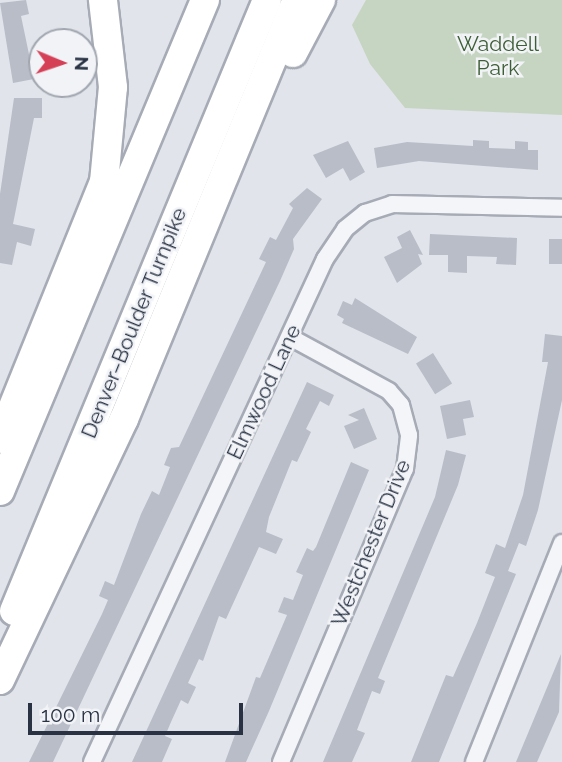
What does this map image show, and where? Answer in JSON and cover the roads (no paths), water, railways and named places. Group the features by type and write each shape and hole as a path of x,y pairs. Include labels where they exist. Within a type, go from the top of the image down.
{"highway":[{"path":"0,491 12,436 104,181 113,87 103,0"},
{"path":"12,436 205,0"},
{"path":"12,436 220,0"},
{"path":"0,680 119,429 210,218 297,0"},
{"path":"210,218 321,0"},
{"name":"Denver–Boulder Turnpike","path":"0,646 266,3"},
{"path":"0,621 67,485"}],"street":[{"name":"Elmwood Lane","path":"92,762 338,238 365,212 404,203 562,208"},
{"name":"Westchester Drive","path":"281,762 405,469 409,435 401,405 389,391 290,337"},
{"path":"474,762 562,543"}],"park label":[{"name":"Waddell Park","path":"498,56"}]}
